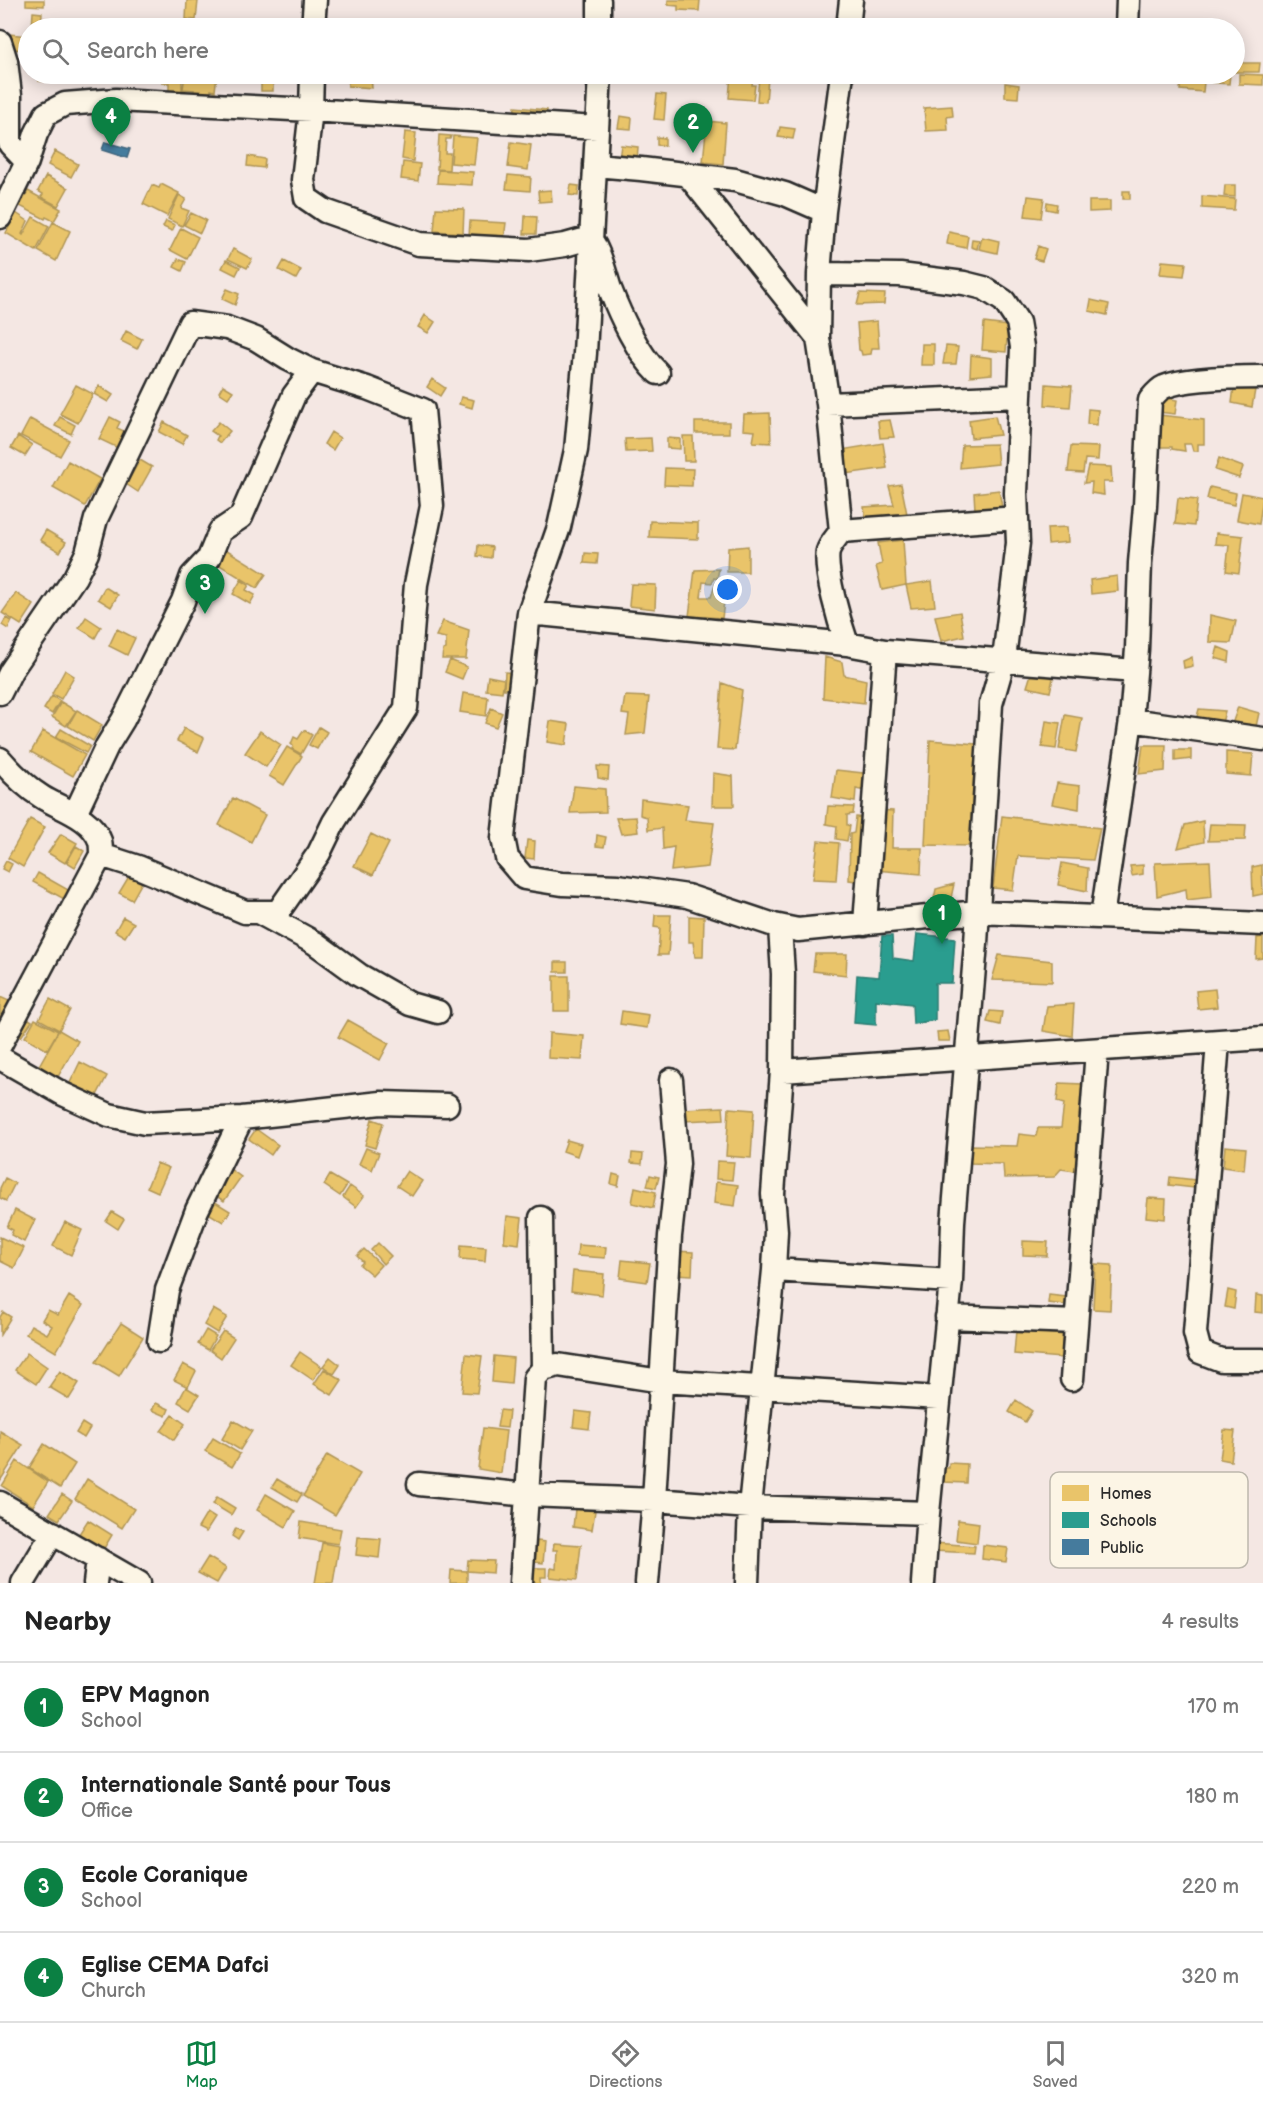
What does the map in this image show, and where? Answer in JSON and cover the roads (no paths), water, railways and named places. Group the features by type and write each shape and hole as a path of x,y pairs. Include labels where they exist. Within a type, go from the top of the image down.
{"street":[{"path":"314,18 315,0"},
{"path":"598,0 599,18"},
{"path":"849,18 851,0"},
{"path":"1127,18 1128,0"},
{"path":"0,42 6,61 10,94 10,144 27,162"},
{"path":"312,84 303,180 306,198 325,211 419,244 529,250 565,245 590,238"},
{"path":"599,84 585,352 576,450 559,527 529,613 502,838 507,858 524,878 562,884 618,886 687,896 780,927 798,930 978,912 1263,924"},
{"path":"841,84 824,211 819,274 818,338 828,404 841,531 828,549 831,588 847,644"},
{"path":"0,217 27,162 36,134 46,114 65,104 116,100 597,129"},
{"path":"595,165 641,168 735,180 785,194 824,211"},
{"path":"688,175 818,338"},
{"path":"590,238 598,250 618,308 639,347 658,374"},
{"path":"819,274 900,275 964,283 984,288 1004,301 1018,322 1022,348 1016,493 1018,543 1004,659 991,704 978,912 953,1222 951,1281 923,1583"},
{"path":"0,693 11,671 75,578 87,553 96,519 190,323 227,328 256,339 288,359 312,370 423,410 432,506 416,584 406,708 334,822 319,853 278,912 260,914 246,912 138,867 101,855"},
{"path":"75,814 103,754 183,601 192,576 209,558 220,531 241,517 294,396 312,370"},
{"path":"1102,917 1131,720 1150,400 1162,387 1180,383 1239,376 1263,377"},
{"path":"828,404 1020,396"},
{"path":"841,531 1017,518"},
{"path":"529,613 847,644 885,651 1135,671"},
{"path":"865,924 885,651"},
{"path":"1131,720 1263,739"},
{"path":"0,759 24,784 40,796 75,814 90,827 100,842 101,855 0,1045"},
{"path":"0,772 24,784"},
{"path":"260,914 315,943 359,975 410,1004 438,1012"},
{"path":"747,1583 750,1507 776,1231 773,1194 782,1071 783,974 780,927"},
{"path":"782,1071 1263,1038"},
{"path":"1218,1042 1196,1333 1200,1352 1221,1360 1263,1360"},
{"path":"1072,1379 1096,1050"},
{"path":"0,1058 63,1094 110,1115 146,1123 242,1118 381,1104 447,1105"},
{"path":"647,1583 670,1236 678,1164 671,1080"},
{"path":"159,1341 167,1290 196,1210 242,1118"},
{"path":"541,1218 543,1369"},
{"path":"774,1270 951,1281"},
{"path":"947,1317 1076,1322"},
{"path":"521,1583 535,1378 543,1369 558,1365 661,1381 939,1398"},
{"path":"419,1484 528,1495 654,1500 750,1507 928,1513"},
{"path":"0,1503 139,1583"},
{"path":"23,1583 53,1533"},
{"path":"95,1583 98,1559"}],"place":[{"name":"Eglise CEMA Dafci","path":"111,147"},
{"name":"Internationale Santé pour Tous","path":"693,153"},
{"name":"Ecole Coranique","path":"205,614"},
{"name":"EPV Magnon","path":"942,944"}]}
